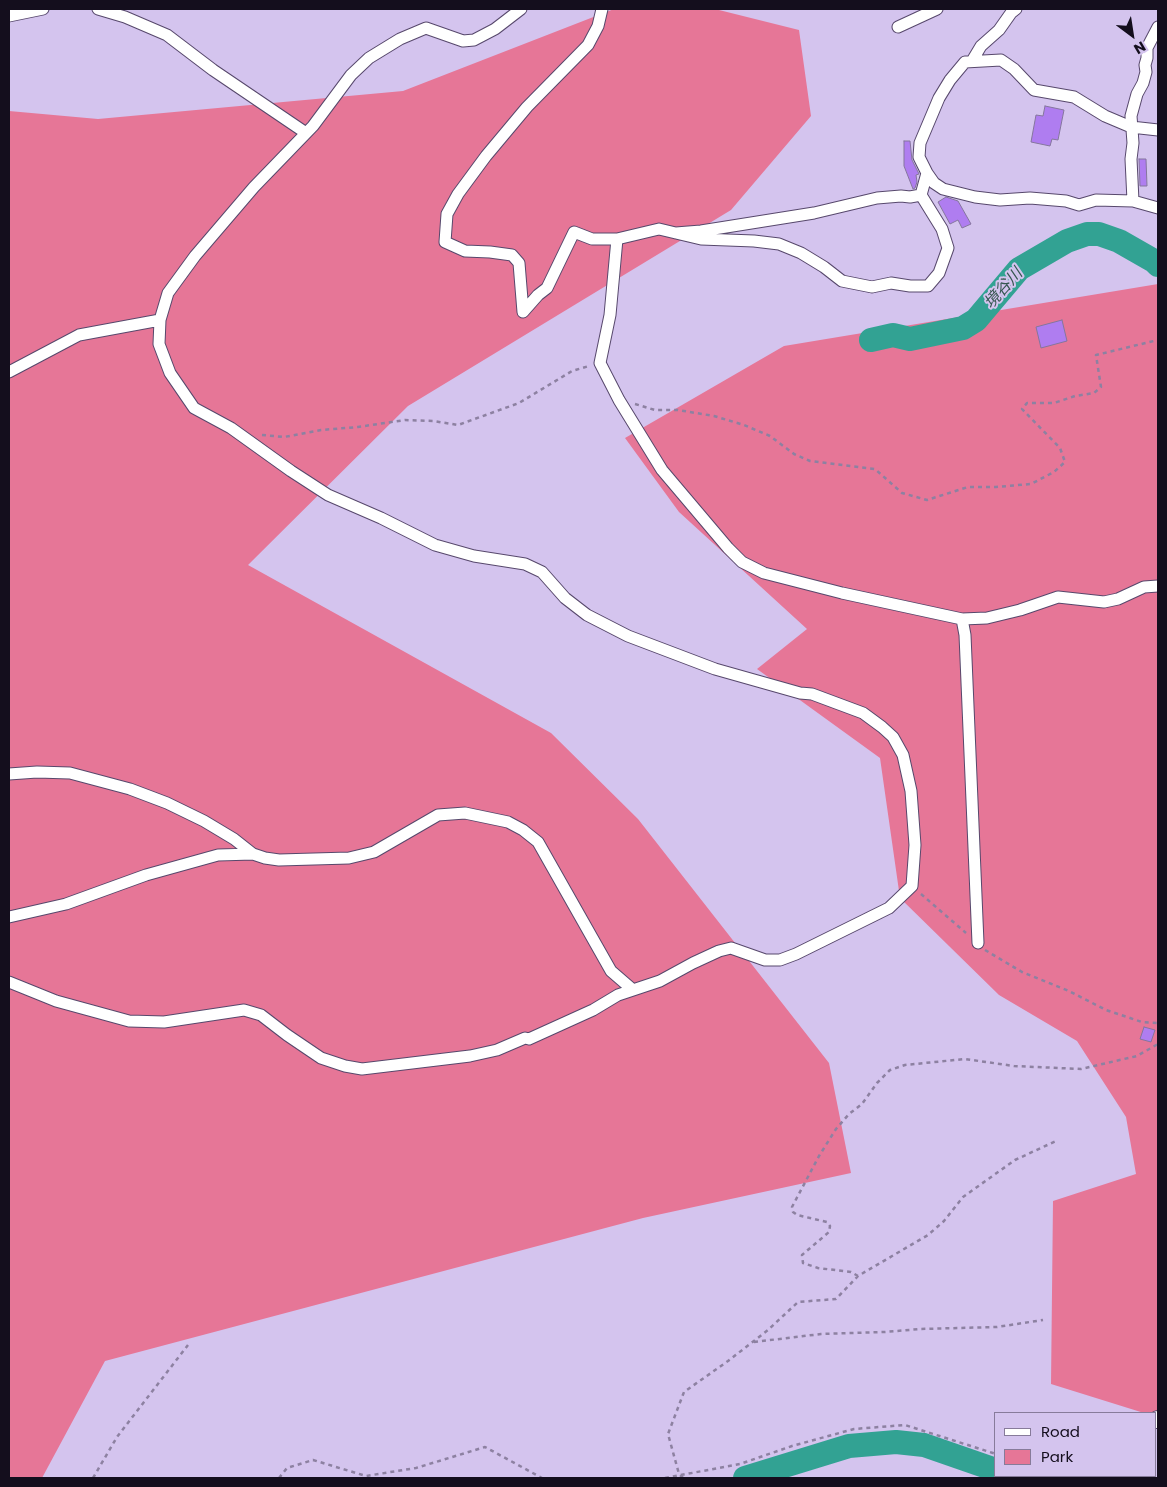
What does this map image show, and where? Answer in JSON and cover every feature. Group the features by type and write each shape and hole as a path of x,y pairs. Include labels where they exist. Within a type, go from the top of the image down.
{"street":[{"path":"11,14 43,9"},
{"path":"98,9 125,17 167,35 213,70 306,133"},
{"path":"9,982 56,1001 129,1021 164,1022 244,1010 261,1015 321,1058 345,1066 362,1069 470,1056 497,1050 525,1038 529,1039 594,1010 618,995 660,981 693,962 719,951 731,948 765,960 780,960 889,908 912,886 915,845 911,791 903,755 893,737 863,713 812,694 800,693 715,669 628,636 587,616 565,598 542,572 525,564 474,556 435,545 381,518 328,495 231,428 194,408 170,373 160,344 160,320 168,292 195,256 254,187 313,126 351,75 369,58 400,39 426,28 463,41 474,40 495,29 521,9"},
{"path":"602,9 598,26 588,45 527,107 486,156 458,194 447,214 445,242 465,251 490,252 512,256 519,263 523,312 547,288 574,232 592,239 617,239 659,229 701,239 779,244 801,253 842,281 872,287 891,284 928,286 939,273 948,248 942,229 921,195 926,172"},
{"path":"898,27 937,9"},
{"path":"972,61 981,46 999,30 1016,9"},
{"path":"1133,201 1131,116 1146,72 1147,48 1158,27"},
{"path":"1158,130 1131,127 1105,116 1074,97 1034,90 1014,69 1001,60 972,61 965,62 950,80 933,110 920,143 920,157 926,172 934,183 943,190 988,199 1030,198 1066,201 1079,205 1096,200 1133,201 1158,208"},
{"path":"676,233 701,231 805,214 877,198 921,195"},
{"path":"617,239 610,315 600,363 619,400 662,470 742,562 764,573 842,593 962,619 987,618 1020,610 1058,597 1104,602 1118,599 1144,587 1158,586"},
{"path":"9,372 79,336 160,320"},
{"path":"962,619 965,635 978,943"},
{"path":"9,774 37,772 70,773 130,789 204,820 253,854 280,860 349,858 374,852 438,815 465,813 508,822 523,830 538,842 611,971 633,990"},
{"path":"9,917 66,904 146,875 218,856 253,854"}],"path":[{"path":"619,400 655,410 678,410 714,416 744,425 770,436 794,454 810,461 875,469 902,493 927,500 968,487 1031,484 1054,472 1065,462 1060,448 1022,409 1027,403 1054,403 1074,396 1094,393 1102,387 1096,355 1158,340"},
{"path":"262,435 284,437 321,430 405,420 433,420 458,425 519,403 572,371 600,363"},
{"path":"912,886 985,950 1022,972 1069,991 1106,1010 1142,1022 1158,1022"},
{"path":"858,1276 851,1272 818,1268 803,1263 802,1255 829,1232 830,1226 827,1222 797,1215 793,1212 792,1207 819,1156 836,1129 849,1114 862,1104 877,1083 890,1070 905,1065 965,1059 1014,1066 1081,1070 1137,1056 1158,1044"},
{"path":"683,1478 678,1474 668,1434 684,1392 753,1342 798,1302 836,1299 858,1276 928,1235 944,1221 962,1197 1015,1160 1056,1141"},
{"path":"753,1342 821,1334 997,1326 1043,1320"},
{"path":"93,1478 118,1437 188,1345"},
{"path":"665,1478 740,1464 792,1446 854,1429 905,1425 994,1453"},
{"path":"279,1478 288,1468 313,1460 366,1476 416,1468 485,1447 542,1478"}],"green space":[{"path":"614,9 715,9 799,30 811,116 731,210 408,406 248,565 551,733 638,819 829,1063 851,1173 643,1218 105,1361 42,1478 9,1478 9,111 98,119 403,91"},
{"path":"1158,284 1158,1418 1157,1412 1141,1412 1051,1384 1053,1201 1136,1174 1126,1117 1077,1041 999,995 900,898 880,758 757,669 807,629 679,512 625,438 784,346"}],"building":[{"path":"1045,106 1064,110 1058,140 1052,139 1050,146 1031,142 1036,115 1043,116"},
{"path":"904,141 910,141 912,160 919,174 916,175 917,182 913,189 904,166"},
{"path":"1139,159 1146,159 1147,186 1140,186"},
{"path":"946,197 958,201 971,224 962,228 958,220 950,224 938,202"},
{"path":"1062,320 1067,341 1041,348 1036,327"},
{"path":"1144,1027 1155,1030 1151,1042 1140,1039"}],"waterway":[{"name":"境谷川","path":"871,340 893,335 910,339 963,328 976,320 1019,269 1067,241 1087,234 1099,234 1119,241 1158,265"},
{"path":"745,1478 849,1446 896,1442 924,1445 994,1469"}]}
